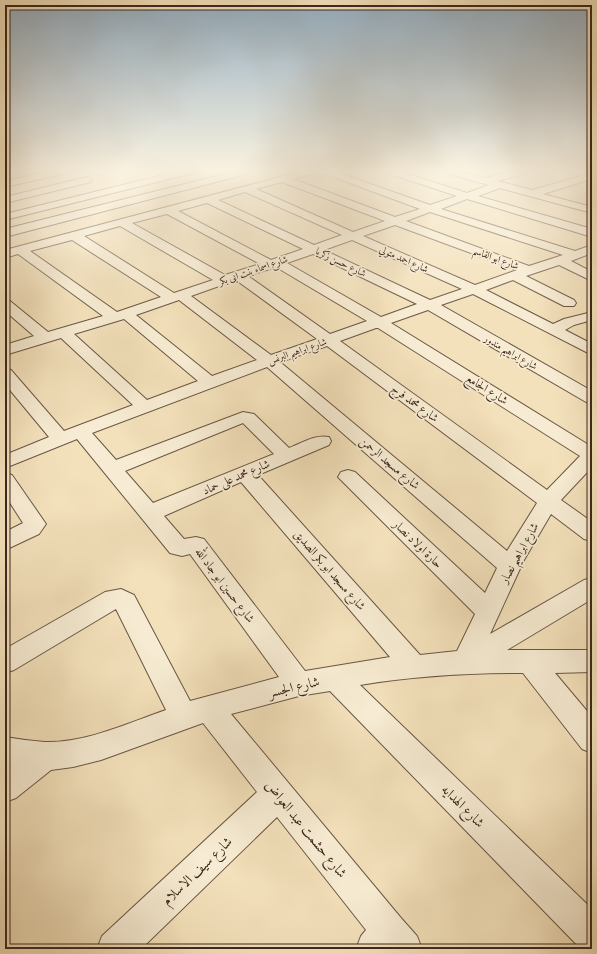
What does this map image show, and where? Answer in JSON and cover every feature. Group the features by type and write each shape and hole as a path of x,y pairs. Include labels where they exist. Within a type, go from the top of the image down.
{"street":[{"path":"5,233 69,217"},
{"path":"10,252 142,217"},
{"name":"شارع الجامع","path":"181,217 273,263 381,323 592,456"},
{"name":"شارع حسن زكريا","path":"245,217 430,305"},
{"name":"شارع احمد متولي","path":"315,217 352,236 475,290 592,350"},
{"name":"شارع ابو القاسم","path":"383,217 522,273 569,302"},
{"name":"شارع اسماء بنت ابى بكر","path":"5,350 120,315 408,217"},
{"path":"455,217 576,255"},
{"path":"536,217 592,233"},
{"name":"شارع محمد فرج","path":"121,222 230,278 329,340 592,533"},
{"name":"شارع مسجد الرحمن","path":"73,235 176,296 269,361 510,566"},
{"name":"شارع ابراهيم البرنس","path":"5,462 145,406 269,361 592,250"},
{"path":"10,252 120,315 210,383"},
{"path":"560,260 592,277"},
{"path":"5,304 45,338"},
{"name":"شارع ابراهيم مندور","path":"430,305 592,398"},
{"path":"553,330 569,322 592,316"},
{"path":"64,333 145,406"},
{"name":"شارع حسين ابو جاد الله","path":"5,373 71,435 112,469 178,547 182,548 196,545 299,684"},
{"path":"112,469 243,417 248,418 287,456"},
{"name":"شارع محمد على حماد","path":"150,513 322,441"},
{"name":"شارع ابراهيم نصار","path":"465,662 488,611 529,531 549,502 570,477 592,456"},
{"name":"شارع مسجد ابو بكر الصديق","path":"245,474 415,666"},
{"name":"حارة اولاد نصار","path":"348,477 488,611"},
{"path":"5,480 35,524 31,529 5,542"},
{"path":"465,662 592,587"},
{"name":"شارع حشمت عبد العواض","path":"5,662 111,601 119,598 125,602 196,713 278,794 389,943"},
{"name":"شارع الجسر","path":"5,752 45,756 73,753 101,746 196,713 299,684 386,669 465,662 592,661"},
{"path":"530,662 592,739"},
{"name":"شارع الهدايه","path":"334,678 592,934"},
{"path":"5,787 45,756"},
{"name":"شارع سيف الاسلام","path":"115,949 278,794"}]}
